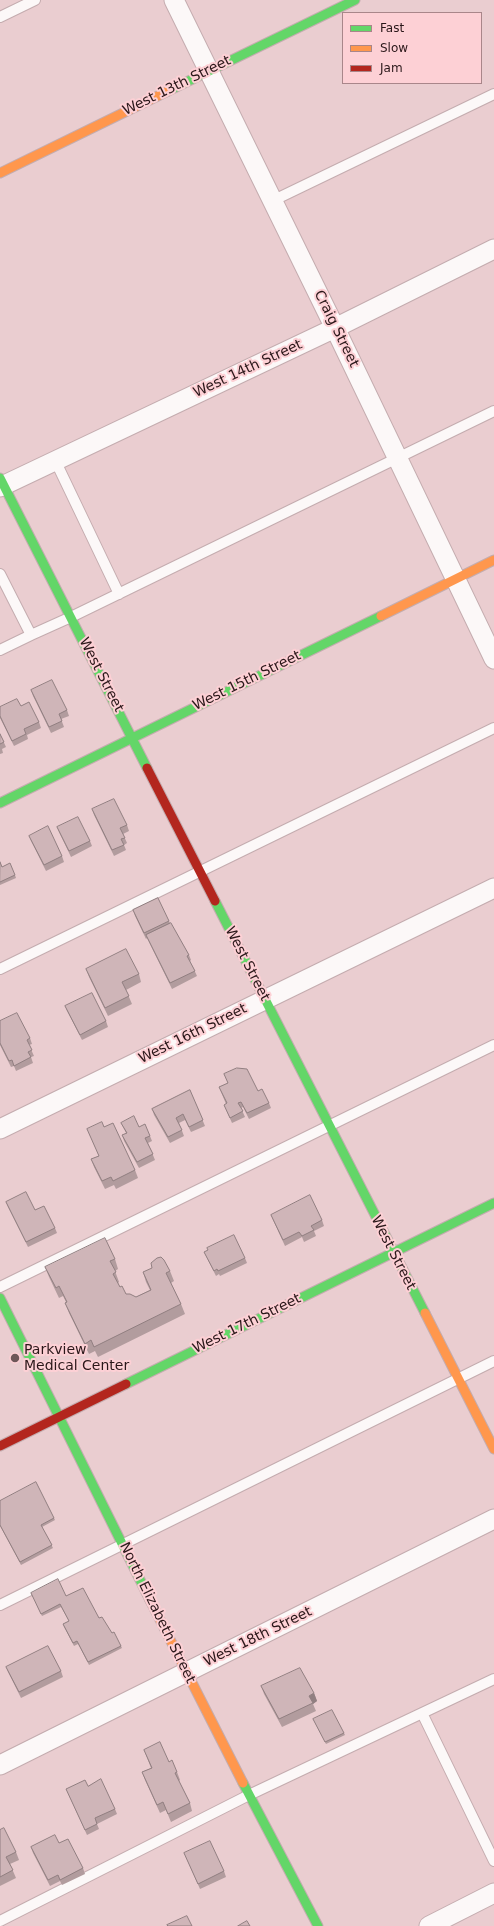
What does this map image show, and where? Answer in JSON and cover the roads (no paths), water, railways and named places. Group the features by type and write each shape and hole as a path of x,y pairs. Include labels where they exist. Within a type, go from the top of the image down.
{"street":[{"name":"Craig Street","path":"174,0 208,72 335,328 494,659"},
{"name":"West 13th Street","path":"0,173 355,0"},
{"name":"West 14th Street","path":"1,483 55,460 335,328 494,249"},
{"name":"West Street","path":"1,483 133,737 392,1252 494,1449"},
{"name":"West 15th Street","path":"0,804 494,560"},
{"name":"West 16th Street","path":"0,1129 494,888"},
{"name":"West 17th Street","path":"0,1446 494,1203"},
{"name":"North Elizabeth Street","path":"0,1298 60,1416 186,1673 318,1926"},
{"name":"West 18th Street","path":"0,1765 494,1519"},
{"path":"429,1926 494,1893"}],"lane":[{"path":"0,17 35,0"},
{"path":"272,201 494,94"},
{"path":"0,650 71,618 494,411"},
{"path":"55,460 118,594"},
{"path":"0,574 31,635"},
{"path":"0,969 494,728"},
{"path":"0,1287 494,1045"},
{"path":"0,1605 494,1361"},
{"path":"0,1921 249,1795 494,1679"},
{"path":"422,1713 494,1862"}],"place":[{"name":"Parkview Medical Center","path":"15,1358"}]}
